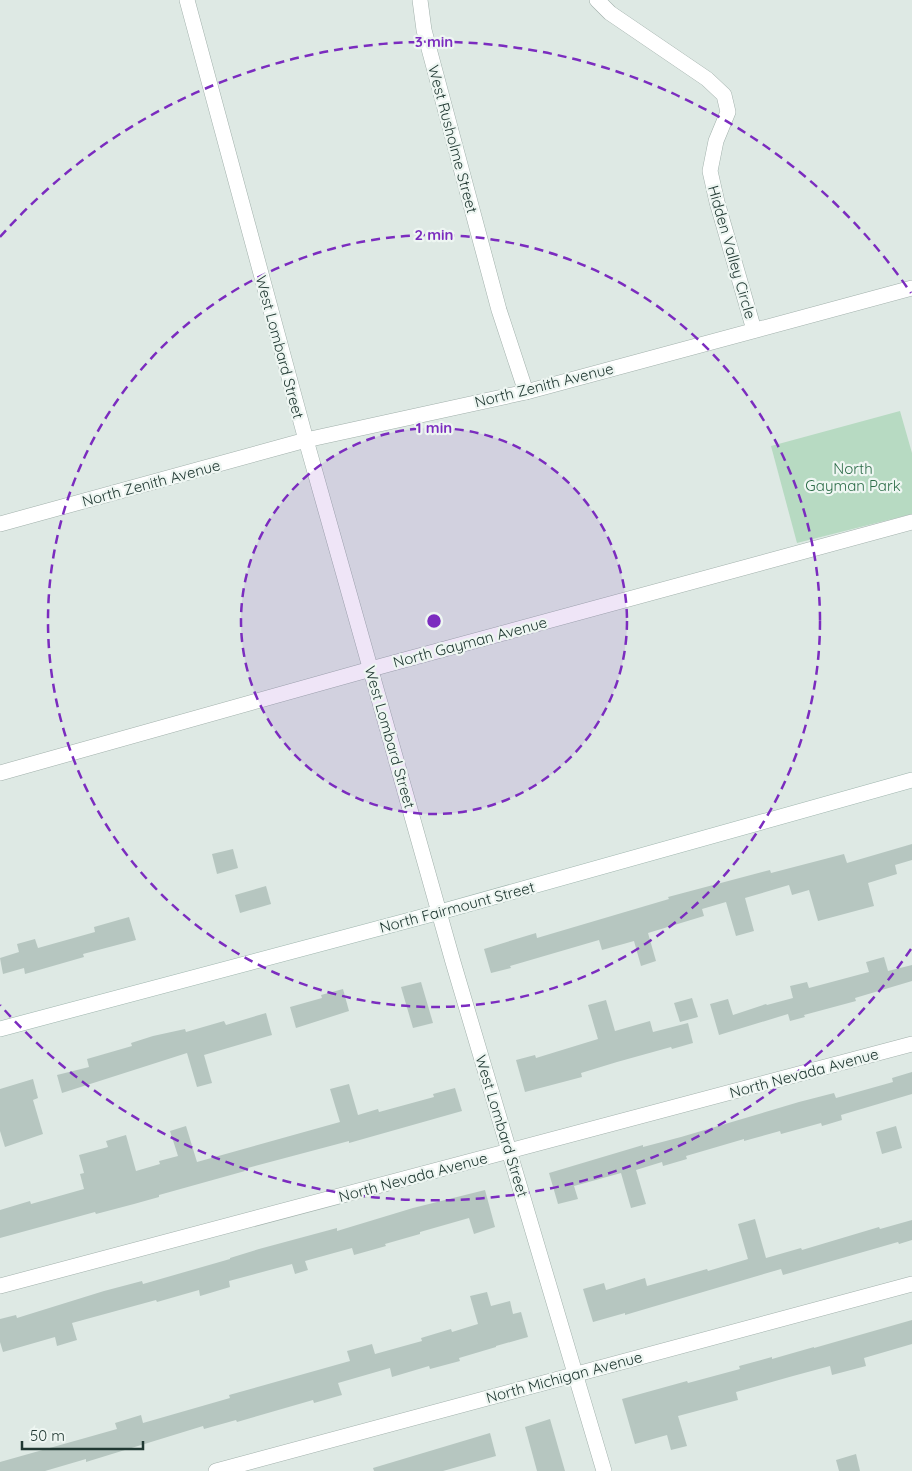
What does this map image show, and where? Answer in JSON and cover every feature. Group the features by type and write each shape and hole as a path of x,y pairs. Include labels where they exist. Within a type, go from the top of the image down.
{"street":[{"name":"West Lombard Street","path":"186,0 306,440 453,962 604,1471"},
{"name":"West Rusholme Street","path":"420,0 424,30 499,310 526,392"},
{"name":"Hidden Valley Circle","path":"597,0 610,13 707,80 724,95 728,112 716,141 710,171 717,202 754,330"},
{"name":"North Zenith Avenue","path":"0,524 306,440 526,392 912,288"},
{"name":"North Gayman Avenue","path":"0,773 371,669 912,522"},
{"name":"North Fairmount Street","path":"0,1029 440,912 912,780"},
{"name":"North Nevada Avenue","path":"0,1286 912,1044"},
{"name":"North Michigan Avenue","path":"216,1471 912,1284"}],"green space":[{"name":"North Gayman Park","path":"900,411 912,453 912,514 797,543 771,446"}],"building":[{"path":"912,844 912,860 895,865 897,874 868,883 874,906 818,921 809,890 792,895 789,885 745,898 754,931 736,936 726,902 702,909 704,916 648,933 656,961 641,966 634,941 602,950 599,940 491,973 484,949 536,933 537,938 669,899 668,897 770,870 771,873 844,854 847,863"},
{"path":"233,849 238,868 217,874 212,854"},
{"path":"266,886 271,904 240,913 235,895"},
{"path":"129,917 136,940 83,954 84,957 25,974 24,968 3,974 0,958 19,952 17,944 35,939 38,948 95,932 94,927"},
{"path":"884,957 888,971 912,965 912,981 855,998 856,1001 804,1015 805,1017 790,1021 788,1014 719,1035 710,1004 728,999 733,1015 766,1004 793,998 790,986 807,982 809,988 869,972 866,962"},
{"path":"421,982 433,1023 413,1028 401,987"},
{"path":"343,989 349,1011 296,1028 290,1007 322,998 321,995"},
{"path":"692,998 698,1017 680,1022 674,1003"},
{"path":"606,1000 615,1031 650,1021 653,1032 688,1023 693,1043 617,1062 581,1073 582,1077 525,1092 516,1060 535,1055 536,1058 598,1039 588,1005"},
{"path":"266,1013 272,1035 204,1055 212,1083 197,1087 187,1053 62,1093 57,1075 89,1067 87,1059 132,1046 131,1043 153,1036 185,1029 186,1032 224,1021 226,1025"},
{"path":"912,1072 912,1094 841,1115 842,1120 822,1126 821,1123 781,1134 780,1131 744,1141 744,1139 686,1156 687,1159 663,1166 662,1162 636,1170 646,1204 631,1208 621,1173 574,1186 578,1199 558,1204 549,1173 799,1102 834,1093 836,1098 893,1082 892,1078"},
{"path":"33,1079 38,1098 33,1100 43,1134 5,1147 0,1131 0,1089"},
{"path":"349,1084 358,1115 378,1109 379,1112 434,1097 433,1094 455,1088 462,1111 349,1143 349,1141 244,1169 245,1171 159,1195 159,1197 134,1204 96,1214 95,1212 0,1238 0,1210 30,1201 31,1204 84,1189 80,1174 84,1173 79,1155 108,1147 106,1141 126,1135 136,1171 160,1164 159,1161 178,1156 170,1131 186,1126 197,1162 340,1122 330,1089"},
{"path":"896,1126 902,1148 882,1154 876,1132"},
{"path":"485,1190 495,1227 474,1234 469,1218 420,1232 420,1234 385,1244 386,1246 354,1255 352,1248 305,1261 308,1270 295,1274 292,1264 229,1281 230,1287 200,1296 199,1290 72,1323 77,1340 57,1346 55,1337 3,1352 0,1342 0,1319 16,1315 17,1318 104,1291 142,1281 143,1284 259,1249 337,1228 337,1231 413,1208"},
{"path":"755,1219 766,1258 801,1248 802,1250 879,1227 880,1229 912,1220 912,1240 899,1244 898,1242 783,1275 781,1269 625,1315 625,1313 593,1322 583,1289 604,1283 606,1290 645,1278 647,1286 748,1259 738,1224"},
{"path":"487,1292 491,1306 510,1301 513,1314 521,1312 528,1337 459,1358 460,1361 430,1369 429,1366 392,1377 390,1368 338,1383 342,1395 314,1403 313,1400 237,1422 236,1420 204,1429 203,1426 86,1462 86,1459 45,1471 0,1471 0,1462 117,1429 115,1423 141,1415 143,1423 230,1398 229,1395 350,1361 347,1351 372,1344 375,1354 422,1341 421,1338 451,1329 452,1332 478,1324 470,1296"},
{"path":"912,1320 912,1344 864,1358 866,1366 832,1375 830,1366 736,1392 738,1400 678,1416 687,1446 671,1450 667,1435 635,1444 622,1399 740,1369 739,1366 814,1348"},
{"path":"550,1419 565,1471 537,1471 525,1427"},
{"path":"490,1433 496,1456 443,1471 374,1471 373,1468"},
{"path":"856,1454 860,1471 839,1471 836,1460"}]}
